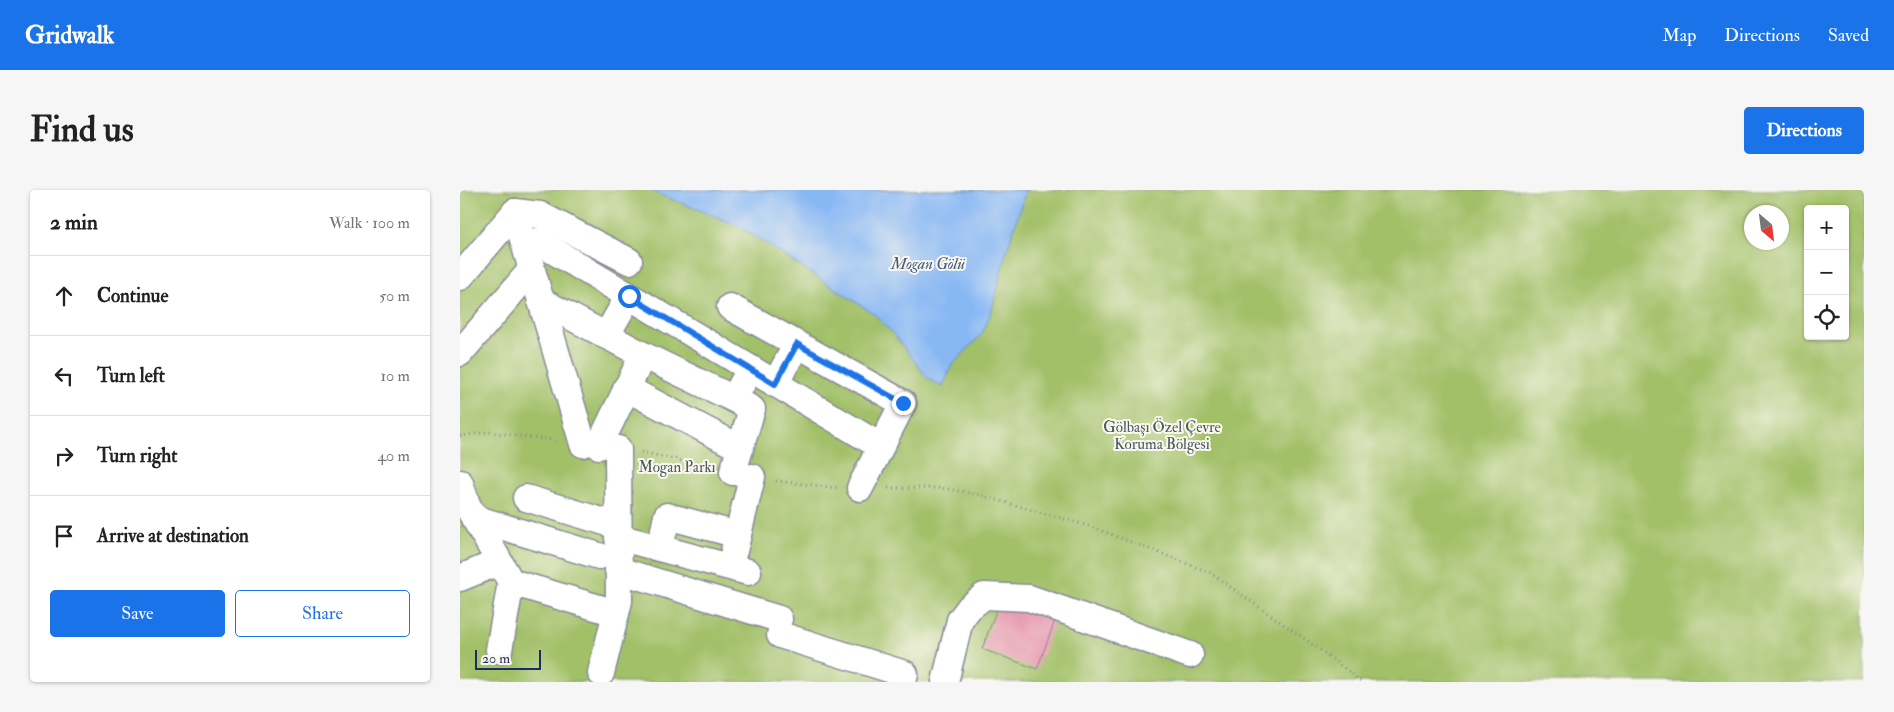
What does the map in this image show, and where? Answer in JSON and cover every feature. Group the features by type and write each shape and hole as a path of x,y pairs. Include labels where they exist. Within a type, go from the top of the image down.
{"street":[{"path":"530,227 629,260"},
{"path":"530,227 532,269 541,301 600,447 618,532 609,563 619,601 601,673"},
{"path":"460,277 530,227"},
{"path":"530,227 629,296 880,446"},
{"path":"460,354 532,269"},
{"path":"606,336 629,296"},
{"path":"526,498 660,548 739,569 738,535 741,466 752,409 643,355 541,301"},
{"path":"730,307 903,403 860,488"},
{"path":"775,384 797,344"},
{"path":"600,447 643,355"},
{"path":"734,399 750,369"},
{"path":"626,388 741,466"},
{"path":"460,483 468,512 505,572 499,650"},
{"path":"468,512 905,674 903,682"},
{"path":"660,548 667,516 738,535"},
{"path":"460,578 505,572 616,613"},
{"path":"945,682 960,620 969,608 984,596 1029,598 1190,655"}],"path":[{"path":"460,436 489,432 741,466 826,488 943,488 976,494 1092,527 1210,572 1322,651 1362,682"}],"green space":[{"name":"Gölbaşı Özel Çevre Koruma Bölgesi","path":"460,190 1864,190 1864,682 460,682"}],"water":[{"name":"Mogan Gölü","path":"648,190 1026,190 1005,257 991,313 982,334 952,365 943,387 928,379 895,336 874,314 737,225"}],"building":[{"path":"1001,598 1056,618 1037,669 982,649"}],"route":[{"path":"629,296 775,384 797,344 903,403"}],"park label":[{"name":"Mogan Parkı","path":"677,467"}]}
